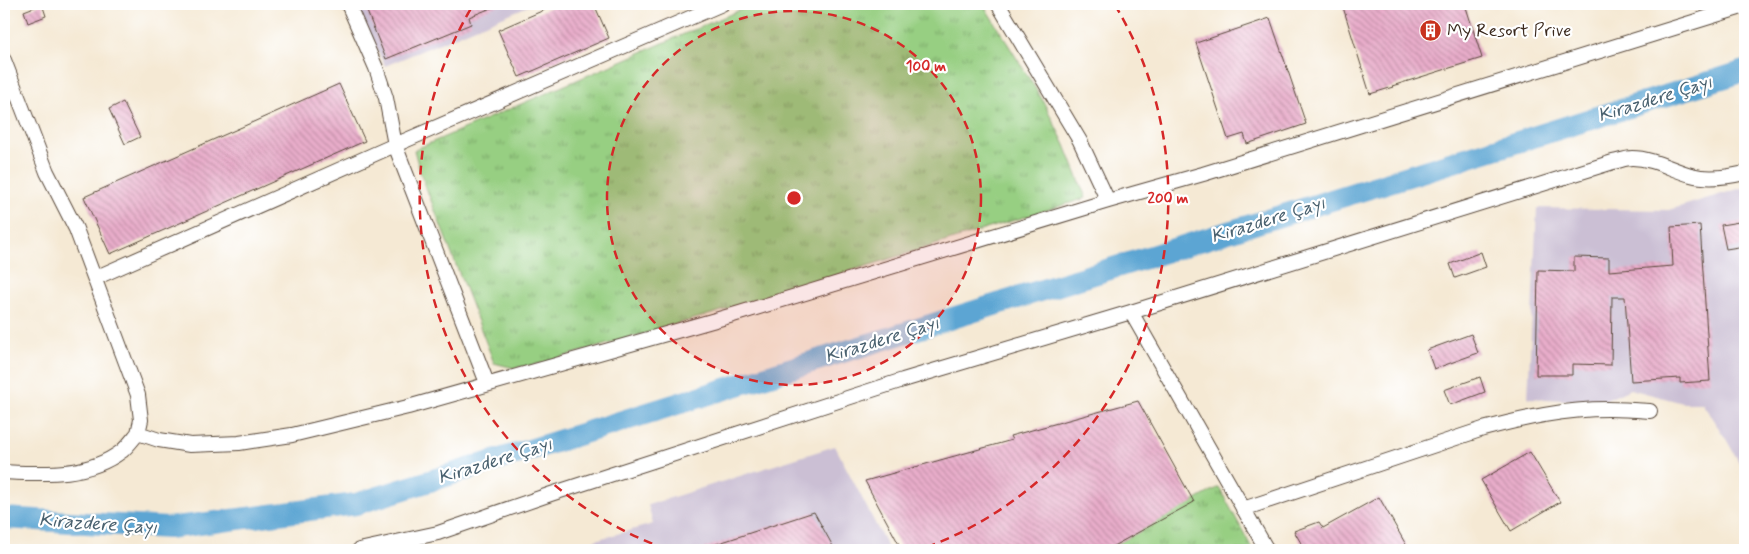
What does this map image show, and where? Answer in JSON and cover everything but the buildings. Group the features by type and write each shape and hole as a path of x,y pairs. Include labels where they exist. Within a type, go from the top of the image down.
{"street":[{"path":"348,4 376,68 386,98 395,145 487,383"},
{"path":"95,278 395,145 722,4"},
{"path":"998,4 1080,141 1108,200"},
{"path":"138,433 159,440 190,445 239,443 292,435 408,407 487,383 733,315 1108,200 1213,172 1745,6"},
{"path":"4,60 47,172 76,229 95,278 138,395 141,420 138,433 124,450 94,467 80,471 4,472"},
{"path":"359,550 438,533 551,494 894,383 1131,312 1613,162 1631,158 1644,160 1692,175 1712,178 1730,177 1745,172"},
{"path":"1131,312 1267,550"},
{"path":"1243,509 1483,429 1518,420 1561,412 1607,409 1650,411"}],"shaded area":[{"path":"355,4 533,4 385,66"},
{"path":"1745,187 1745,473 1726,439 1702,403 1683,403 1630,389 1602,402 1528,398 1537,208 1669,210"},
{"path":"835,446 889,550 559,550 653,524 648,505"}],"green space":[{"path":"754,4 983,4 1042,99 1065,145 1086,198 715,313 542,363 514,368 494,363 420,172 414,150"},
{"path":"1219,487 1253,550 1106,550"}],"waterway":[{"name":"Kirazdere Çayı","path":"4,518 168,528 356,504 1745,71"}],"place":[{"name":"My Resort Prive","path":"1431,31"}]}
